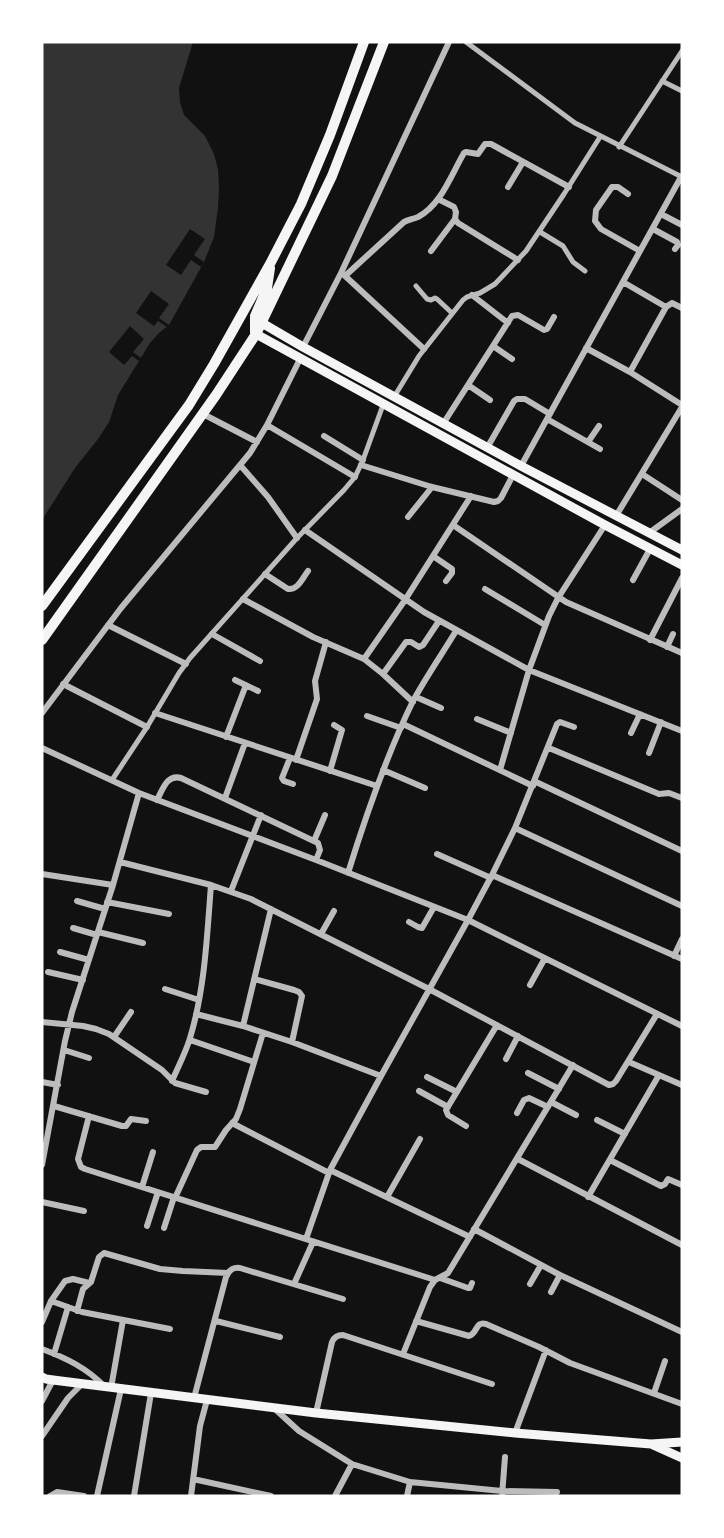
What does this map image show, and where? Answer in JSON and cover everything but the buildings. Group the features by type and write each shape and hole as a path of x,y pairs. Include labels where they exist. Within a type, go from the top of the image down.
{"main road":[{"path":"42,606 189,405 214,364 270,264 300,204 330,135 364,42"},
{"path":"42,640 203,414 262,322 332,176 384,42"},
{"path":"255,334 255,316 269,282 270,264"},
{"path":"262,322 487,448 682,550"},
{"path":"255,334 682,565"},
{"path":"46,1380 316,1413 515,1433 651,1444 682,1442"},
{"path":"651,1444 682,1458"}],"street":[{"path":"303,347 343,274 449,42"},
{"path":"466,42 575,123 682,177 521,466"},
{"path":"619,147 682,51"},
{"path":"662,81 682,91"},
{"path":"394,397 424,349 463,300 495,285 518,260 540,232 600,137"},
{"path":"343,274 404,222 421,215 430,208 438,199 464,153 477,154 488,143 569,187"},
{"path":"508,187 523,162"},
{"path":"628,194 618,187 612,187 596,210 595,221 601,230 640,251"},
{"path":"431,251 455,219 456,212 454,207 438,199"},
{"path":"661,214 682,225"},
{"path":"455,219 518,260"},
{"path":"653,229 677,242 675,249"},
{"path":"540,232 563,246 573,262 585,271"},
{"path":"343,274 424,349"},
{"path":"623,282 666,307"},
{"path":"416,286 427,299 437,299 452,314"},
{"path":"472,295 508,323"},
{"path":"630,372 666,307 672,303 682,308"},
{"path":"443,424 512,316 518,315 542,330 545,330 554,317"},
{"path":"493,346 512,359"},
{"path":"586,348 630,372 682,406 616,516"},
{"path":"42,713 135,589 257,442 300,359"},
{"path":"468,386 490,400"},
{"path":"487,448 514,401 525,399 600,449"},
{"path":"112,780 186,664 297,538 355,477 383,405"},
{"path":"203,414 257,442"},
{"path":"267,425 355,477"},
{"path":"588,442 599,426"},
{"path":"324,436 362,463 432,487 494,502 501,498 513,475"},
{"path":"240,465 268,497 297,538"},
{"path":"642,474 682,500"},
{"path":"408,517 432,487"},
{"path":"364,659 405,600 471,496"},
{"path":"649,533 681,512"},
{"path":"453,525 558,598 682,653"},
{"path":"500,770 529,670 545,625 558,598 605,525"},
{"path":"305,530 405,600 456,631 529,670 682,730"},
{"path":"633,580 650,549"},
{"path":"432,556 452,569 446,581"},
{"path":"266,574 293,590 308,571"},
{"path":"650,640 682,578"},
{"path":"485,589 545,625"},
{"path":"243,599 313,637 364,659 415,699 441,708"},
{"path":"383,674 406,642 417,646 423,645 439,621"},
{"path":"108,625 186,664"},
{"path":"348,873 376,786 402,726 415,699 456,631"},
{"path":"212,634 260,662"},
{"path":"667,647 674,634"},
{"path":"293,784 282,778 293,759 317,699 315,681 326,642"},
{"path":"235,680 258,691"},
{"path":"63,684 147,727"},
{"path":"226,737 246,685"},
{"path":"155,713 376,786"},
{"path":"631,733 640,714"},
{"path":"367,716 402,726 682,850"},
{"path":"477,719 511,733"},
{"path":"294,1284 330,1172 492,877 558,723 562,722 574,727"},
{"path":"649,753 662,722"},
{"path":"330,771 342,730 334,725"},
{"path":"225,798 245,743"},
{"path":"42,748 139,793 468,920 682,1026"},
{"path":"549,748 659,794 682,798"},
{"path":"383,770 424,788"},
{"path":"157,800 169,779 177,776 314,841 320,846 316,860"},
{"path":"42,1165 44,1145 54,1106 69,1025 139,793"},
{"path":"231,891 261,815"},
{"path":"314,841 325,815"},
{"path":"514,828 682,904"},
{"path":"437,854 682,959"},
{"path":"120,862 231,891 272,909 609,1085 616,1081 629,1062 657,1014"},
{"path":"42,874 113,885"},
{"path":"172,1081 190,1040 199,1000 211,885"},
{"path":"77,901 169,914"},
{"path":"409,922 422,928 434,907"},
{"path":"243,1026 272,909"},
{"path":"321,934 334,911"},
{"path":"73,928 143,943"},
{"path":"674,956 682,939"},
{"path":"60,952 89,960"},
{"path":"530,985 545,958"},
{"path":"48,972 83,980"},
{"path":"254,979 294,990 302,996 292,1042"},
{"path":"165,988 199,1000"},
{"path":"114,1037 131,1012"},
{"path":"196,1014 292,1042 381,1076"},
{"path":"42,1022 96,1029 114,1037 162,1070 172,1081 206,1092"},
{"path":"466,1126 448,1115 446,1110 497,1025"},
{"path":"164,1228 196,1150 201,1147 215,1147 236,1119 263,1033"},
{"path":"506,1059 518,1036"},
{"path":"190,1040 254,1062"},
{"path":"64,1050 90,1058"},
{"path":"629,1062 682,1085"},
{"path":"403,1354 430,1287 448,1273 573,1065"},
{"path":"528,1073 559,1089"},
{"path":"588,1197 659,1075"},
{"path":"427,1077 457,1092"},
{"path":"42,1082 58,1085"},
{"path":"419,1091 448,1107"},
{"path":"517,1113 525,1100 529,1098 576,1115"},
{"path":"54,1106 124,1126 131,1119 146,1121"},
{"path":"90,1116 78,1159 81,1167 468,1288 472,1283"},
{"path":"597,1120 625,1134"},
{"path":"232,1123 330,1172 470,1237"},
{"path":"387,1197 420,1139"},
{"path":"142,1187 153,1152"},
{"path":"518,1159 682,1245"},
{"path":"610,1160 661,1186 668,1179 682,1185"},
{"path":"147,1226 158,1192"},
{"path":"42,1202 84,1211"},
{"path":"474,1229 560,1275 682,1332"},
{"path":"77,1311 82,1288 89,1284 99,1257 104,1253 160,1269 228,1273"},
{"path":"530,1284 541,1265"},
{"path":"194,1398 231,1269 240,1268 343,1299"},
{"path":"551,1292 560,1275"},
{"path":"42,1320 51,1301 65,1281 73,1279 89,1284"},
{"path":"51,1301 77,1311 170,1329"},
{"path":"54,1354 68,1307"},
{"path":"97,1496 123,1320"},
{"path":"216,1321 280,1337"},
{"path":"416,1321 469,1336 474,1333 478,1325 484,1323 570,1363 682,1404"},
{"path":"316,1413 332,1342 338,1335 492,1384"},
{"path":"42,1349 80,1365 112,1388"},
{"path":"515,1433 546,1350"},
{"path":"654,1393 665,1361"},
{"path":"42,1401 46,1380"},
{"path":"42,1436 64,1403 81,1384"},
{"path":"134,1496 151,1393"},
{"path":"191,1496 200,1426 207,1400"},
{"path":"274,1408 298,1431 352,1464 410,1482 502,1494 556,1492"},
{"path":"502,1494 505,1457"},
{"path":"335,1496 352,1464"},
{"path":"193,1479 271,1496"},
{"path":"407,1496 410,1482"},
{"path":"50,1496 57,1492 84,1496"}],"shaded area":[{"path":"42,42 193,42 179,88 180,102 184,115 205,136 214,154 219,188 214,237 204,262 169,325 150,343 118,395 109,422 75,468 42,520"}],"pier":[{"path":"190,229 205,239 194,255 204,262 201,267 191,260 181,275 166,265"},
{"path":"151,291 169,304 159,318 169,325 167,327 158,321 154,326 136,313"},
{"path":"130,326 144,339 133,352 141,358 139,361 132,356 124,365 109,352"}]}
